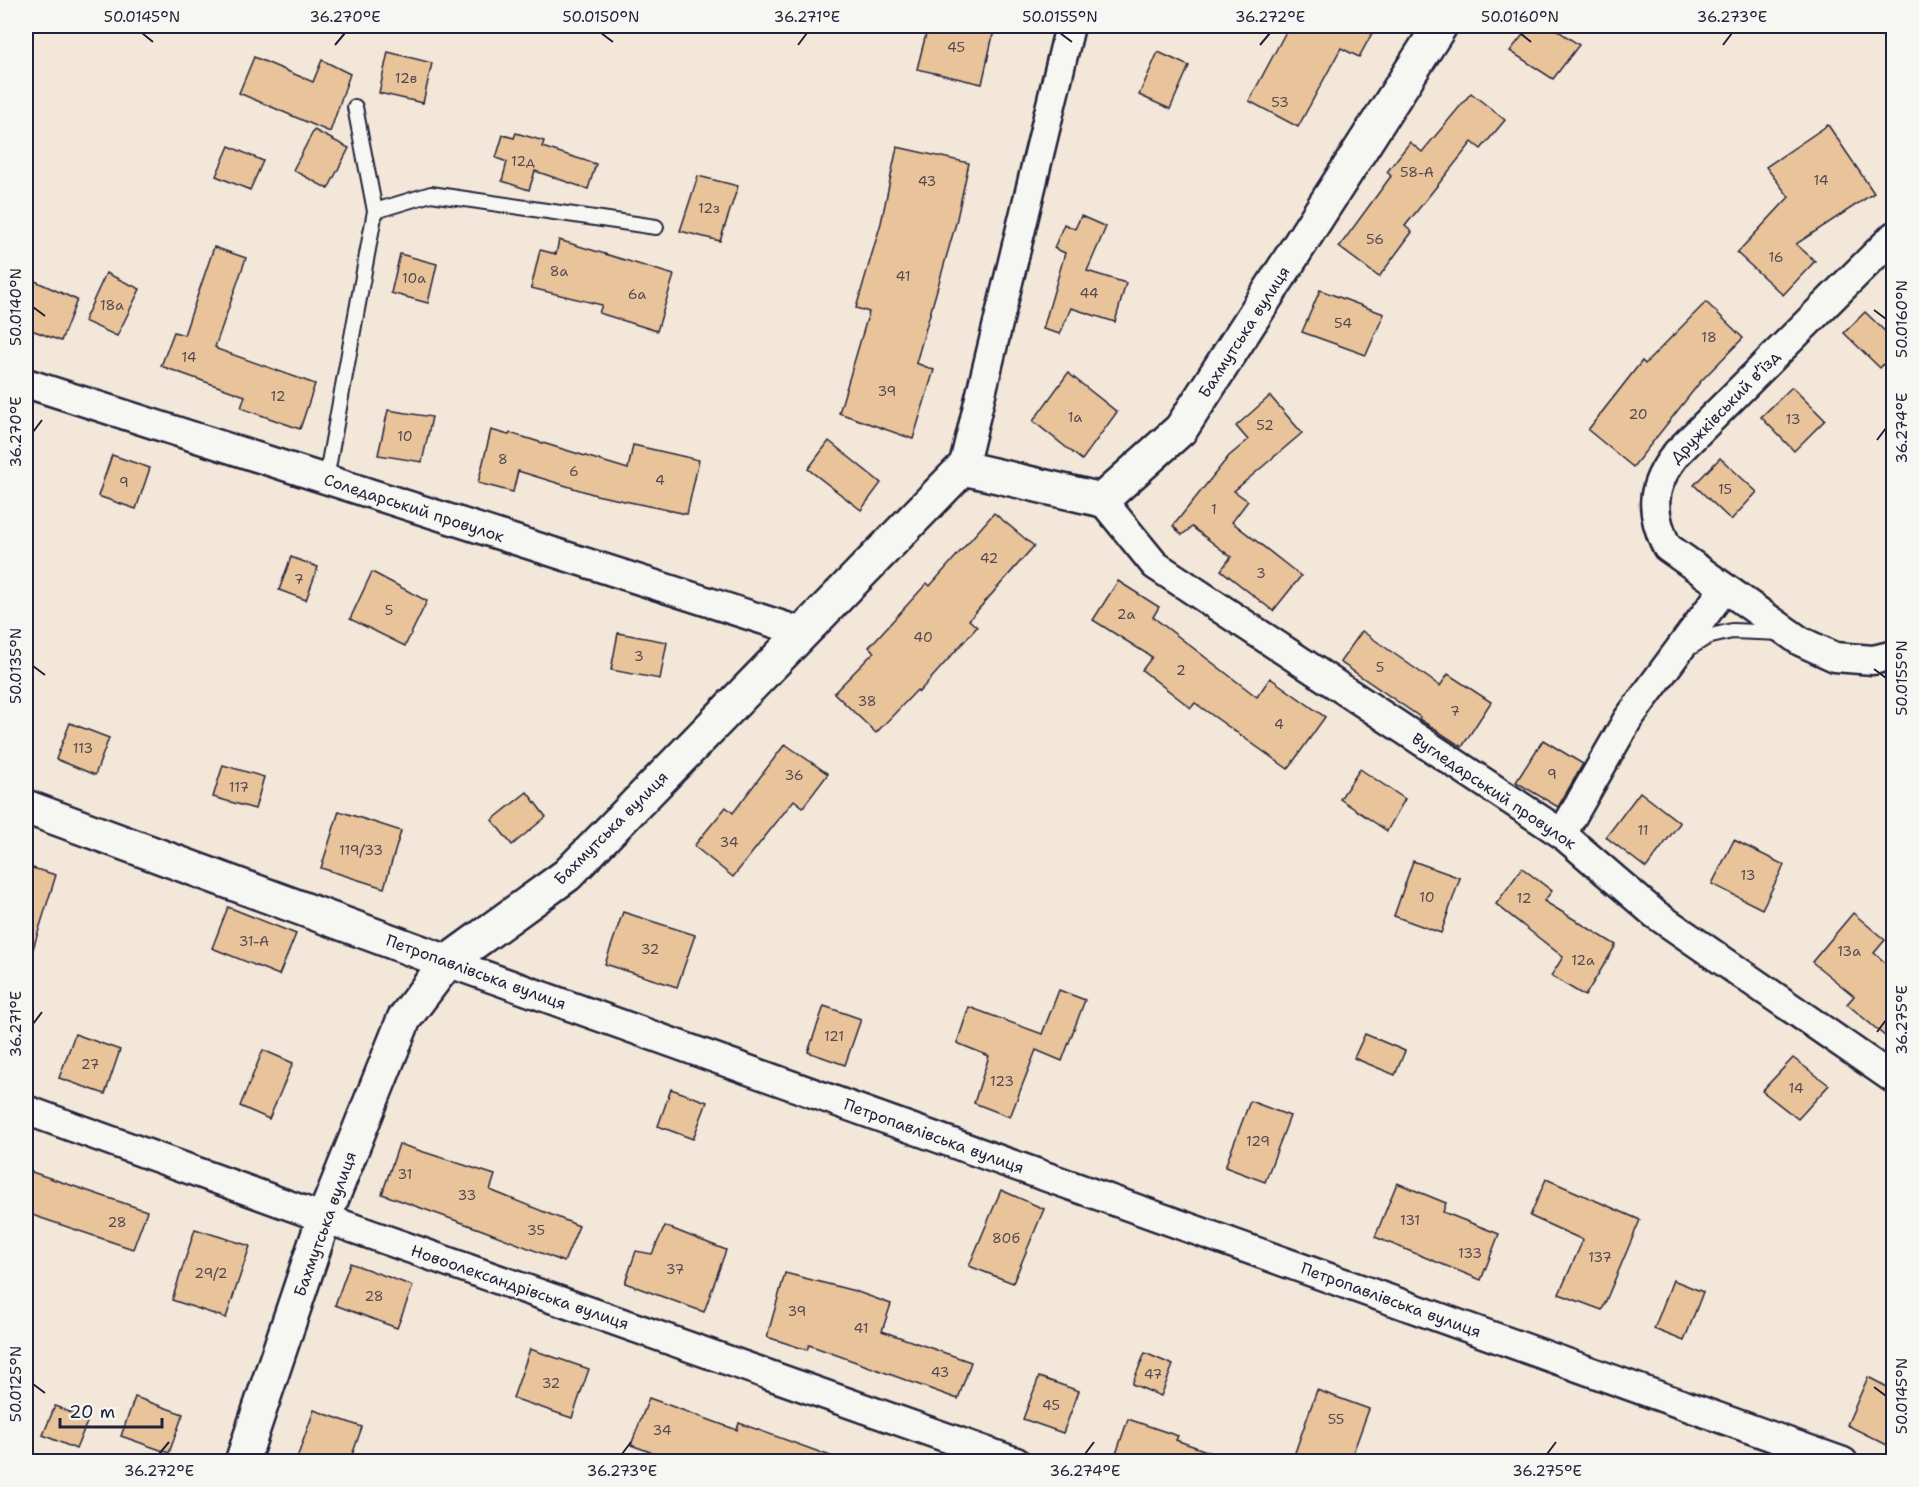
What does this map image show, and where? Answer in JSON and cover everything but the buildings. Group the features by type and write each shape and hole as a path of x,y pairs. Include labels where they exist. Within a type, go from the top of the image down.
{"street":[{"path":"1070,26 963,468 1102,500"},
{"name":"Бахмутська вулиця","path":"1102,500 1181,429 1440,26"},
{"name":"Дружківський в’їзд","path":"1893,236 1677,453 1664,469 1656,488 1654,509 1658,528 1667,547 1800,641 1835,657 1873,660 1893,655"},
{"name":"Соледарський провулок","path":"26,383 802,632"},
{"name":"Бахмутська вулиця","path":"242,1461 324,1218 404,1019 447,962 567,875 963,468"},
{"name":"Вугледарський провулок","path":"1102,500 1155,565 1562,834 1655,914 1893,1079"},
{"path":"1562,834 1628,719 1724,589"},
{"name":"Петропавлівська вулиця","path":"26,807 447,962 1842,1461"},
{"name":"Новоолександрівська вулиця","path":"26,1110 324,1218 1016,1461"}],"lane":[{"path":"326,479 375,210 355,107"},
{"path":"375,210 431,194 656,227"},
{"path":"1674,657 1707,637 1732,631 1789,634"}]}
